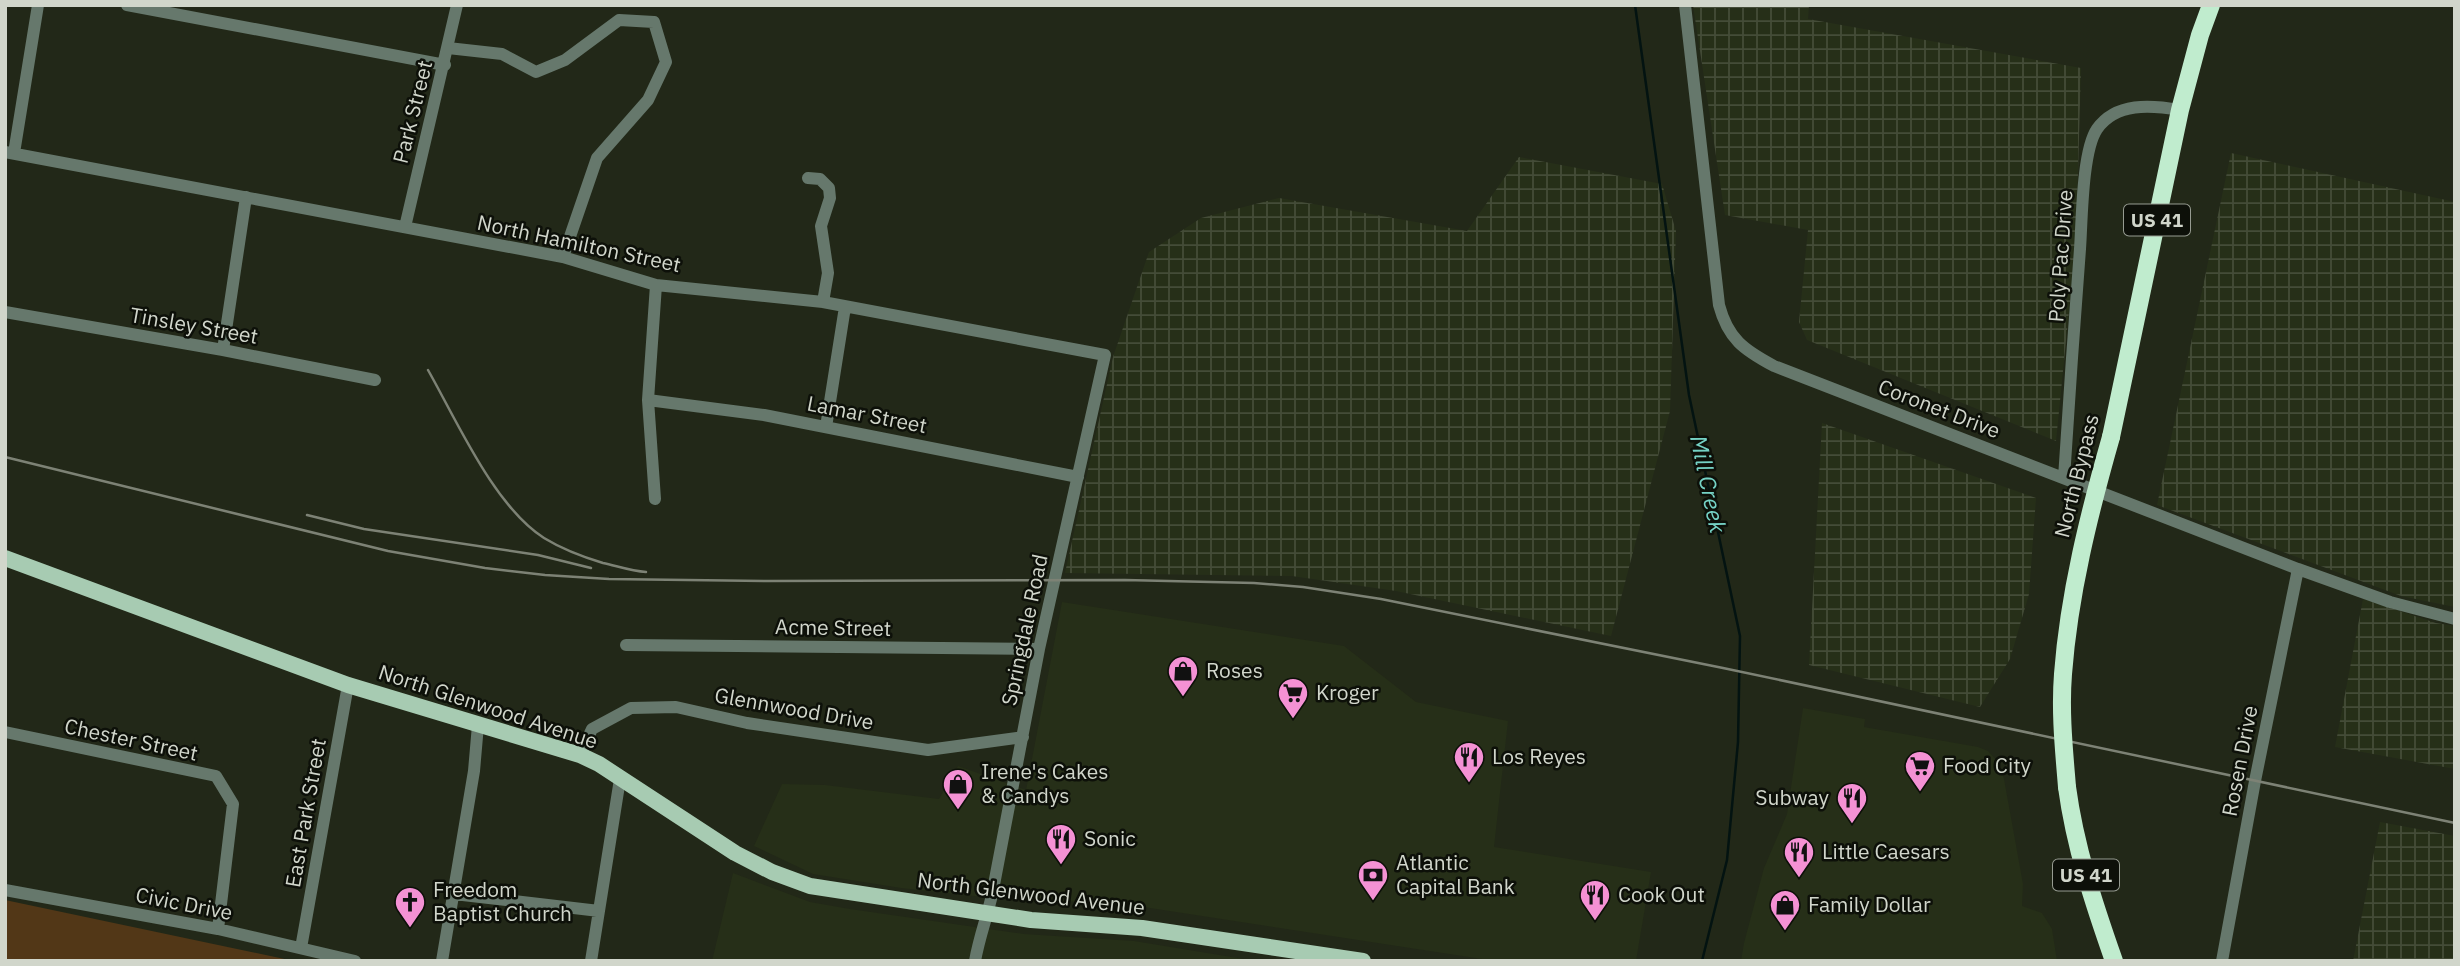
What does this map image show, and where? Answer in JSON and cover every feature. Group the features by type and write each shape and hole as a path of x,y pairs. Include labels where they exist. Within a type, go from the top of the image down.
{"highway":[{"name":"North Bypass","path":"2114,961 2072,823 2062,699 2067,638 2073,590 2111,437 2180,110 2211,5"}],"main road":[{"name":"North Glenwood Avenue","path":"5,558 348,685 580,755 599,764 735,853 772,872 810,886 988,914 1142,928 1363,961"}],"street":[{"path":"10,153 38,5"},
{"path":"127,5 445,65"},
{"name":"Park Street","path":"405,228 457,5"},
{"name":"Coronet Drive","path":"1685,5 1719,304 1724,322 1732,336 1753,355 1774,366 2298,569 2390,602 2455,619"},
{"path":"448,48 502,54 536,72 565,60 619,20 654,22 666,62 648,100 597,158 563,257"},
{"name":"Poly Pac Drive","path":"2064,478 2082,214 2092,138 2108,118 2120,112 2152,105 2180,110"},
{"name":"North Hamilton Street","path":"10,153 563,257 656,285 823,302 1105,355"},
{"path":"808,178 820,179 829,188 830,198 821,226 828,273 823,302"},
{"path":"223,350 246,197"},
{"path":"655,499 648,400 656,285"},
{"path":"826,427 845,307"},
{"name":"Tinsley Street","path":"5,312 376,380"},
{"name":"Springdale Road","path":"975,961 979,935 988,914 1039,649 1105,355"},
{"name":"Lamar Street","path":"648,400 764,415 1078,477"},
{"name":"Rosen Drive","path":"2222,961 2298,569"},
{"name":"Acme Street","path":"626,645 1039,649"},
{"name":"East Park Street","path":"301,948 348,685"},
{"name":"Glennwood Drive","path":"580,755 592,729 631,708 676,707 747,723 928,750 1023,737"},
{"path":"442,961 474,771 478,725"},
{"name":"Chester Street","path":"5,732 216,776 233,804 218,929"},
{"path":"591,961 620,779"},
{"name":"Civic Drive","path":"5,890 218,929 355,961"},
{"path":"454,894 599,911"}],"shaded area":[{"path":"1693,5 1809,5 1808,19 2081,68 2076,241 2056,441 1807,340 1799,322 1808,230 1725,215"},
{"path":"2231,153 2455,202 2455,607 2401,596 2157,505"},
{"path":"1519,157 1662,184 1676,231 1670,411 1611,636 1396,591 1292,576 1065,573 1113,357 1149,252 1201,218 1279,198 1467,231"},
{"path":"1822,423 2036,498 2029,594 2010,659 1980,707 1809,665"},
{"path":"2363,599 2436,623 2455,626 2455,769 2335,747"},
{"path":"1062,602 1344,646 1416,702 1508,721 1494,847 1651,872 1636,961 1495,961 1111,902 1021,901 901,888 813,874 754,846 782,784 825,785 939,799 958,766 1026,790"},
{"path":"1803,708 1865,719 1864,727 1988,751 1998,762 2004,779 2023,884 2022,906 2042,913 2052,929 2057,961 1741,961 1764,868 1787,814"},
{"path":"2380,822 2455,836 2455,961 2353,961"},
{"path":"733,873 810,902 850,909 1024,934 1134,941 1256,961 712,961"},
{"path":"5,900 294,961 5,961"}],"waterway":[{"name":"Mill Creek","path":"1635,5 1689,395 1740,636 1738,742 1727,860 1702,961"}],"railway":[{"path":"428,370 478,461 526,524 558,546 603,563 646,572"},
{"path":"5,457 388,551 485,568 545,575 609,579 768,581 1125,580 1303,587 1381,599 1723,668 2455,823"},
{"path":"307,515 364,529 538,555 591,568"}],"place":[{"name":"Roses","path":"1183,698"},
{"name":"Kroger","path":"1293,720"},
{"name":"Los Reyes","path":"1469,784"},
{"name":"Food City","path":"1920,793"},
{"name":"Irene's Cakes & Candys","path":"958,811"},
{"name":"Subway","path":"1852,825"},
{"name":"Sonic","path":"1061,866"},
{"name":"Little Caesars","path":"1799,879"},
{"name":"Atlantic Capital Bank","path":"1373,902"},
{"name":"Cook Out","path":"1595,922"},
{"name":"Freedom Baptist Church","path":"410,929"},
{"name":"Family Dollar","path":"1785,932"}]}
